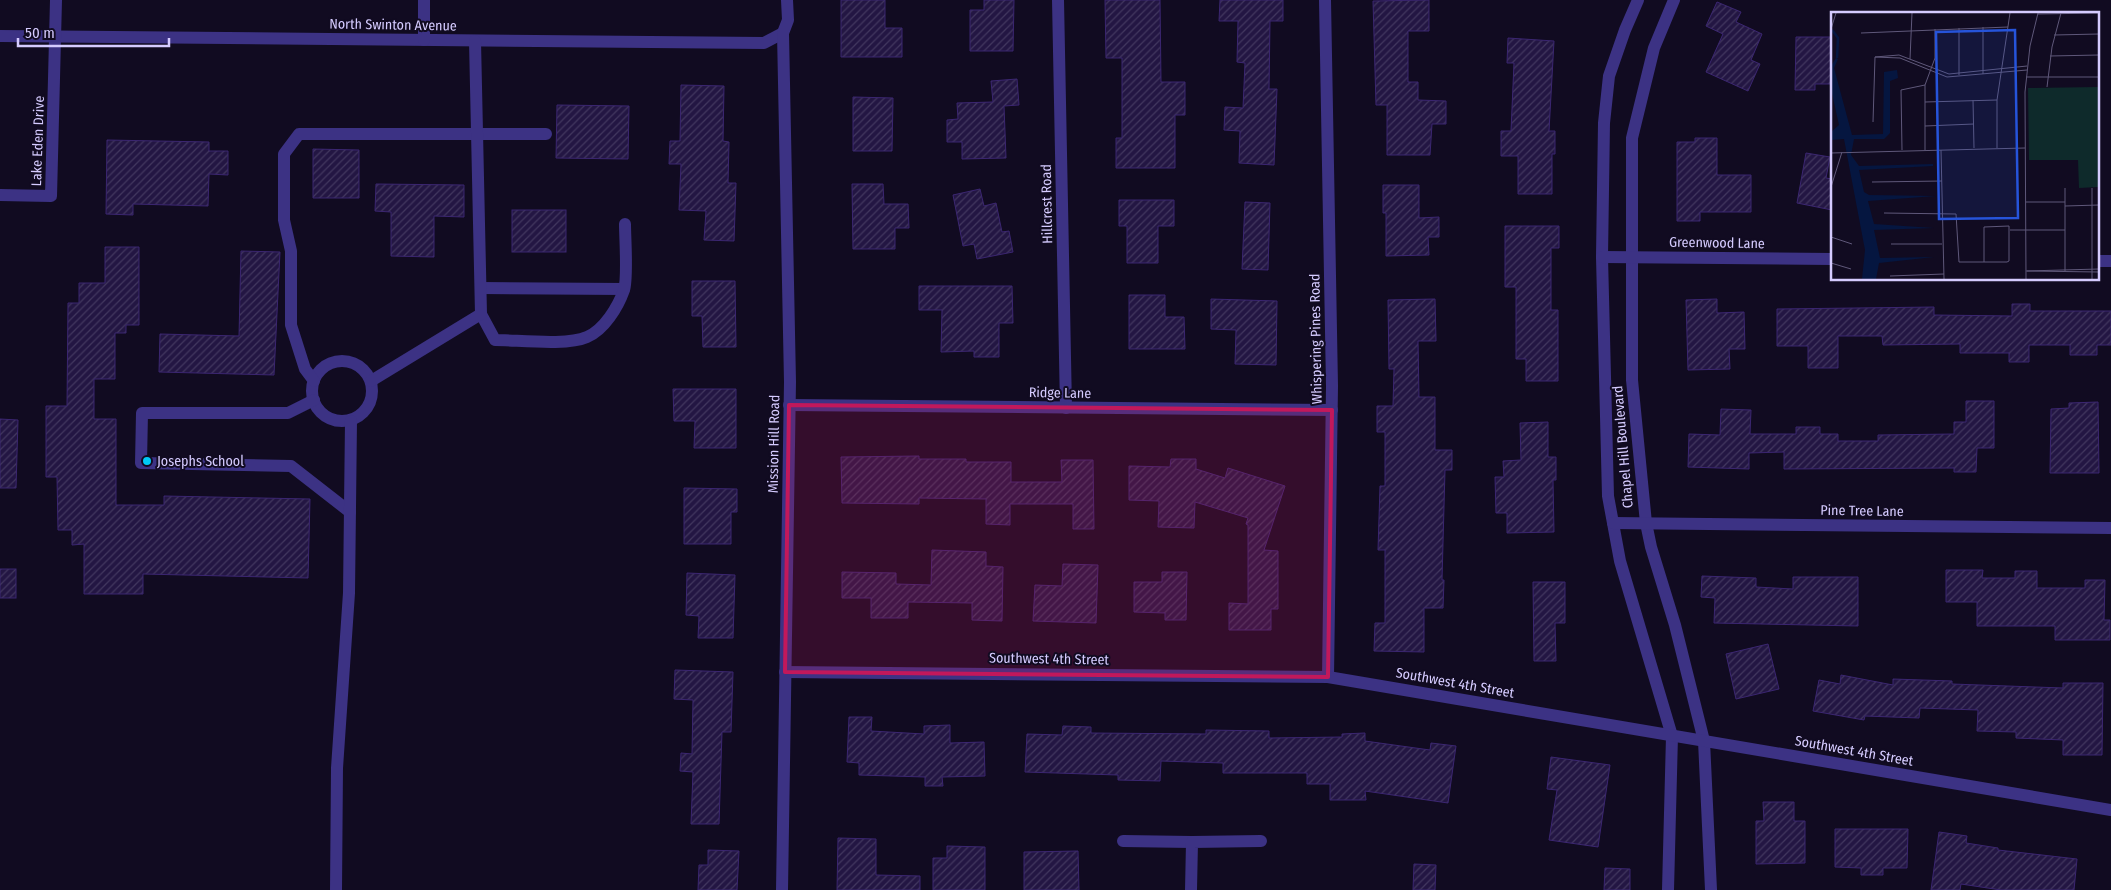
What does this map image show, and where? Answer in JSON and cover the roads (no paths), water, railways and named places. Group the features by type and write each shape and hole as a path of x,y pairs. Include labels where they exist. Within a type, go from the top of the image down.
{"street":[{"path":"56,0 56,37"},
{"path":"424,0 424,40"},
{"name":"Mission Hill Road","path":"782,890 789,405 783,33 788,20 787,0"},
{"name":"Hillcrest Road","path":"1058,0 1066,408"},
{"name":"Whispering Pines Road","path":"1325,0 1332,410 1328,677"},
{"name":"Chapel Hill Boulevard","path":"1638,0 1625,30 1610,76 1604,123 1602,257 1608,496 1620,561 1672,736 1668,890"},
{"name":"Chapel Hill Boulevard","path":"1674,0 1654,48 1632,138 1632,380 1646,523 1675,625 1704,741 1711,890"},
{"name":"North Swinton Avenue","path":"0,36 764,43 783,33"},
{"name":"Lake Eden Drive","path":"0,195 51,196 56,37"},
{"path":"475,41 481,314 495,340 573,341 587,337 600,329 609,318 624,289 626,224"},
{"path":"314,381 305,369 291,325 291,251 284,220 284,154 299,134 546,134"},
{"name":"Greenwood Lane","path":"1602,257 1831,259"},
{"path":"2098,261 2111,261"},
{"path":"481,288 624,289"},
{"path":"371,381 481,314"},
{"path":"342,360 360,366 371,381 371,400 367,408 351,421 333,420 318,408 314,400 312,391 314,381 324,366 333,362 342,360"},
{"path":"314,400 288,413 142,413 141,463 291,466 350,512"},
{"name":"Ridge Lane","path":"789,405 1332,410"},
{"path":"336,890 337,768 349,593 351,421"},
{"name":"Pine Tree Lane","path":"1613,523 2111,528"},
{"name":"Southwest 4th Street","path":"786,672 1328,677 2111,810"},
{"path":"1124,841 1260,841"},
{"path":"1191,890 1192,842"}],"place":[{"name":"Josephs School","path":"147,461"}]}
